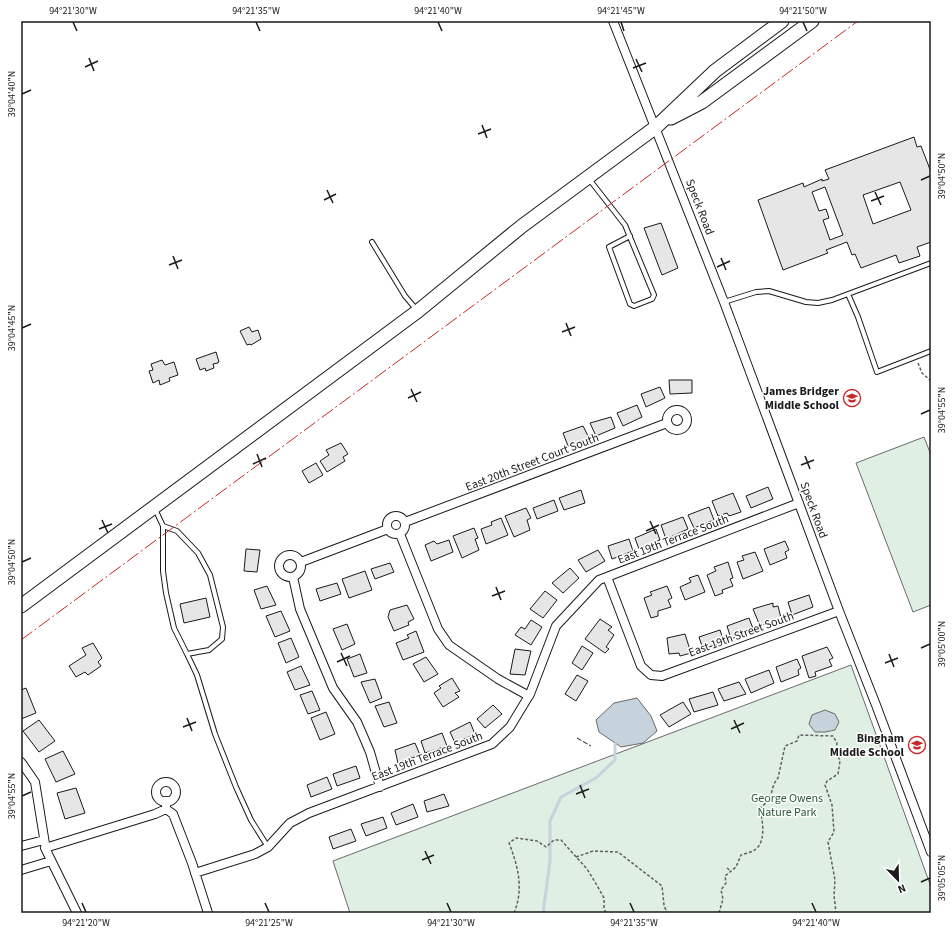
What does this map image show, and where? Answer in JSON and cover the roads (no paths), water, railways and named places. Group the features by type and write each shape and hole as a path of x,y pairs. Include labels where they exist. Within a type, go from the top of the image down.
{"main road":[{"path":"21,606 418,311 522,226 656,127 715,71 782,21"},
{"path":"656,127 702,102 812,21"}],"street":[{"name":"Speck Road","path":"613,21 724,302 839,611 931,852"},
{"name":"East 20th Street Court South","path":"388,529 387,522 395,516 401,517 405,522 667,424"},
{"name":"East 19th Terrace South","path":"196,873 255,854 268,847 290,824 309,813 492,744 510,727 529,696 556,626 600,580 799,503"},
{"path":"400,534 404,530 405,522"},
{"path":"301,562 388,529 391,533 400,534"},
{"path":"400,534 438,629 449,646 498,679 529,696"},
{"path":"290,555 296,557 301,562 300,571 293,577 286,576 280,572 279,566 281,559 290,555"},
{"path":"293,577 300,609 334,688 357,722 370,752 380,787"},
{"name":"East 19th Street South","path":"608,577 641,666 651,675 662,676 839,611"},
{"path":"21,762 35,782 45,844 51,861 77,913"},
{"path":"21,846 45,844 155,814 166,805 173,814 196,873 208,913"},
{"path":"21,870 51,861"}],"lane":[{"path":"588,177 625,225 630,236 654,295 652,299 634,306 630,304 609,247 630,236"},
{"path":"372,242 405,296 418,311"},
{"path":"724,302 756,292 769,291 806,302 818,303 832,300 931,263"},
{"path":"848,294 858,317 877,372 931,351"},
{"path":"154,507 163,526 163,571 166,593 174,628 197,675 215,734 236,787 251,820 268,847"},
{"path":"163,526 177,532 198,553 210,575 223,627 222,639 208,650 187,654"}],"waterway":[{"path":"543,913 550,861 550,821 561,797 596,778 615,760 615,744"}],"place":[{"name":"James Bridger Middle School","path":"852,398"},
{"name":"Bingham Middle School","path":"917,745"}],"park label":[{"name":"George Owens Nature Park","path":"787,805"}]}
